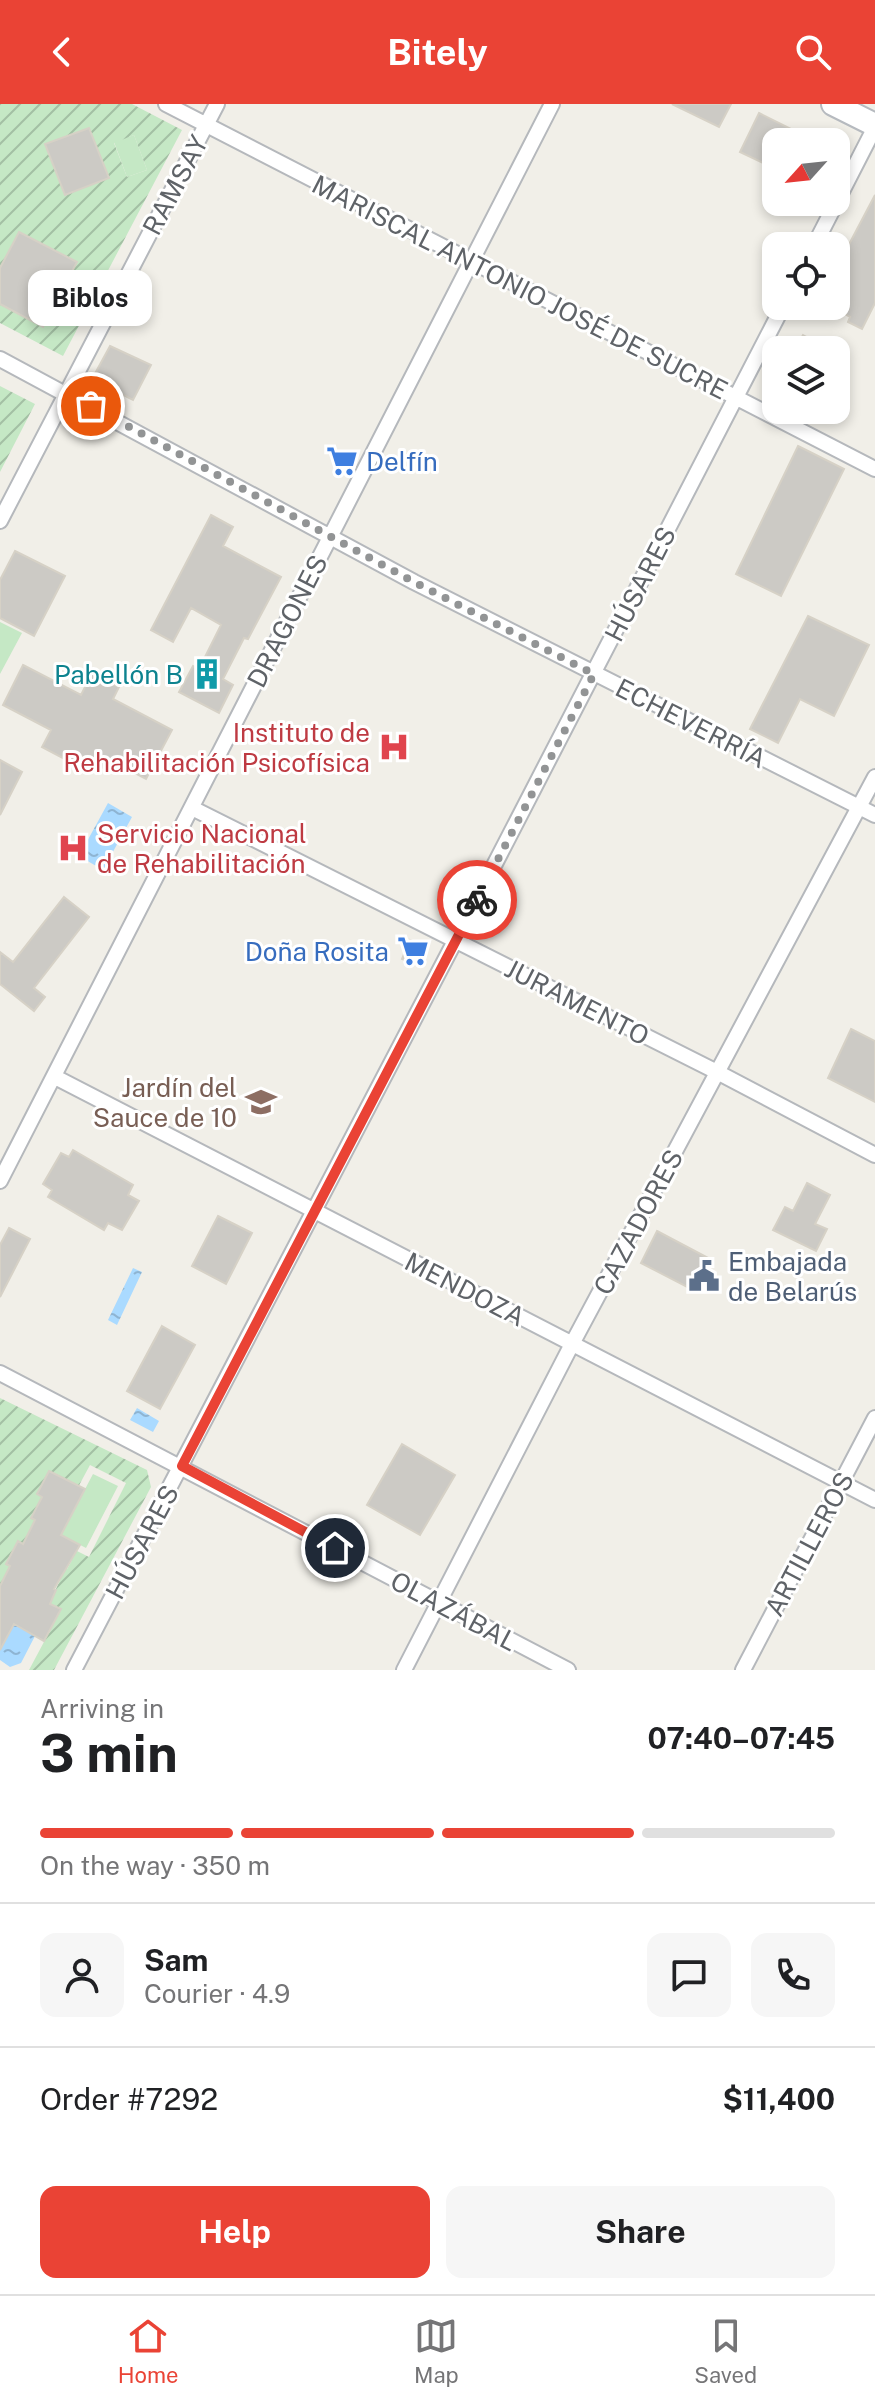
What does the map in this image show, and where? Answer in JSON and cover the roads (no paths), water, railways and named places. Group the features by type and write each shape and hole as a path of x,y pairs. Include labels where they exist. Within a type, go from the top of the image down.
{"street":[{"name":"MARISCAL ANTONIO JOSÉ DE SUCRE","path":"166,104 875,469"},
{"name":"RAMSAY","path":"0,521 217,104"},
{"name":"DRAGONES","path":"0,1181 552,104"},
{"path":"821,232 875,126 833,104"},
{"name":"HÚSARES","path":"74,1670 776,320"},
{"name":"ECHEVERRÍA","path":"0,359 414,582 875,815"},
{"name":"CAZADORES","path":"404,1670 572,1344 875,777"},
{"name":"JURAMENTO","path":"192,808 719,1073 875,1155"},
{"name":"MENDOZA","path":"55,1077 875,1500"},
{"name":"OLAZÁBAL","path":"0,1373 568,1670"},
{"name":"ARTILLEROS","path":"743,1670 875,1418"}],"water":[{"path":"108,803 132,817 103,870 79,856"},
{"path":"133,1268 142,1272 117,1325 108,1320"},
{"path":"137,1408 159,1421 153,1432 130,1420"},
{"path":"14,1624 35,1636 21,1663 10,1667 0,1660 0,1650"}],"place":[{"name":"Biblos","path":"91,406"},
{"name":"Delfín","path":"342,461"},
{"name":"Pabellón B","path":"207,674"},
{"name":"Instituto de Rehabilitación Psicofísica","path":"394,747"},
{"name":"Servicio Nacional de Rehabilitación","path":"73,848"},
{"name":"Doña Rosita","path":"413,951"},
{"name":"Jardín del Sauce de 10","path":"261,1102"},
{"name":"Embajada de Belarús","path":"704,1276"}]}
